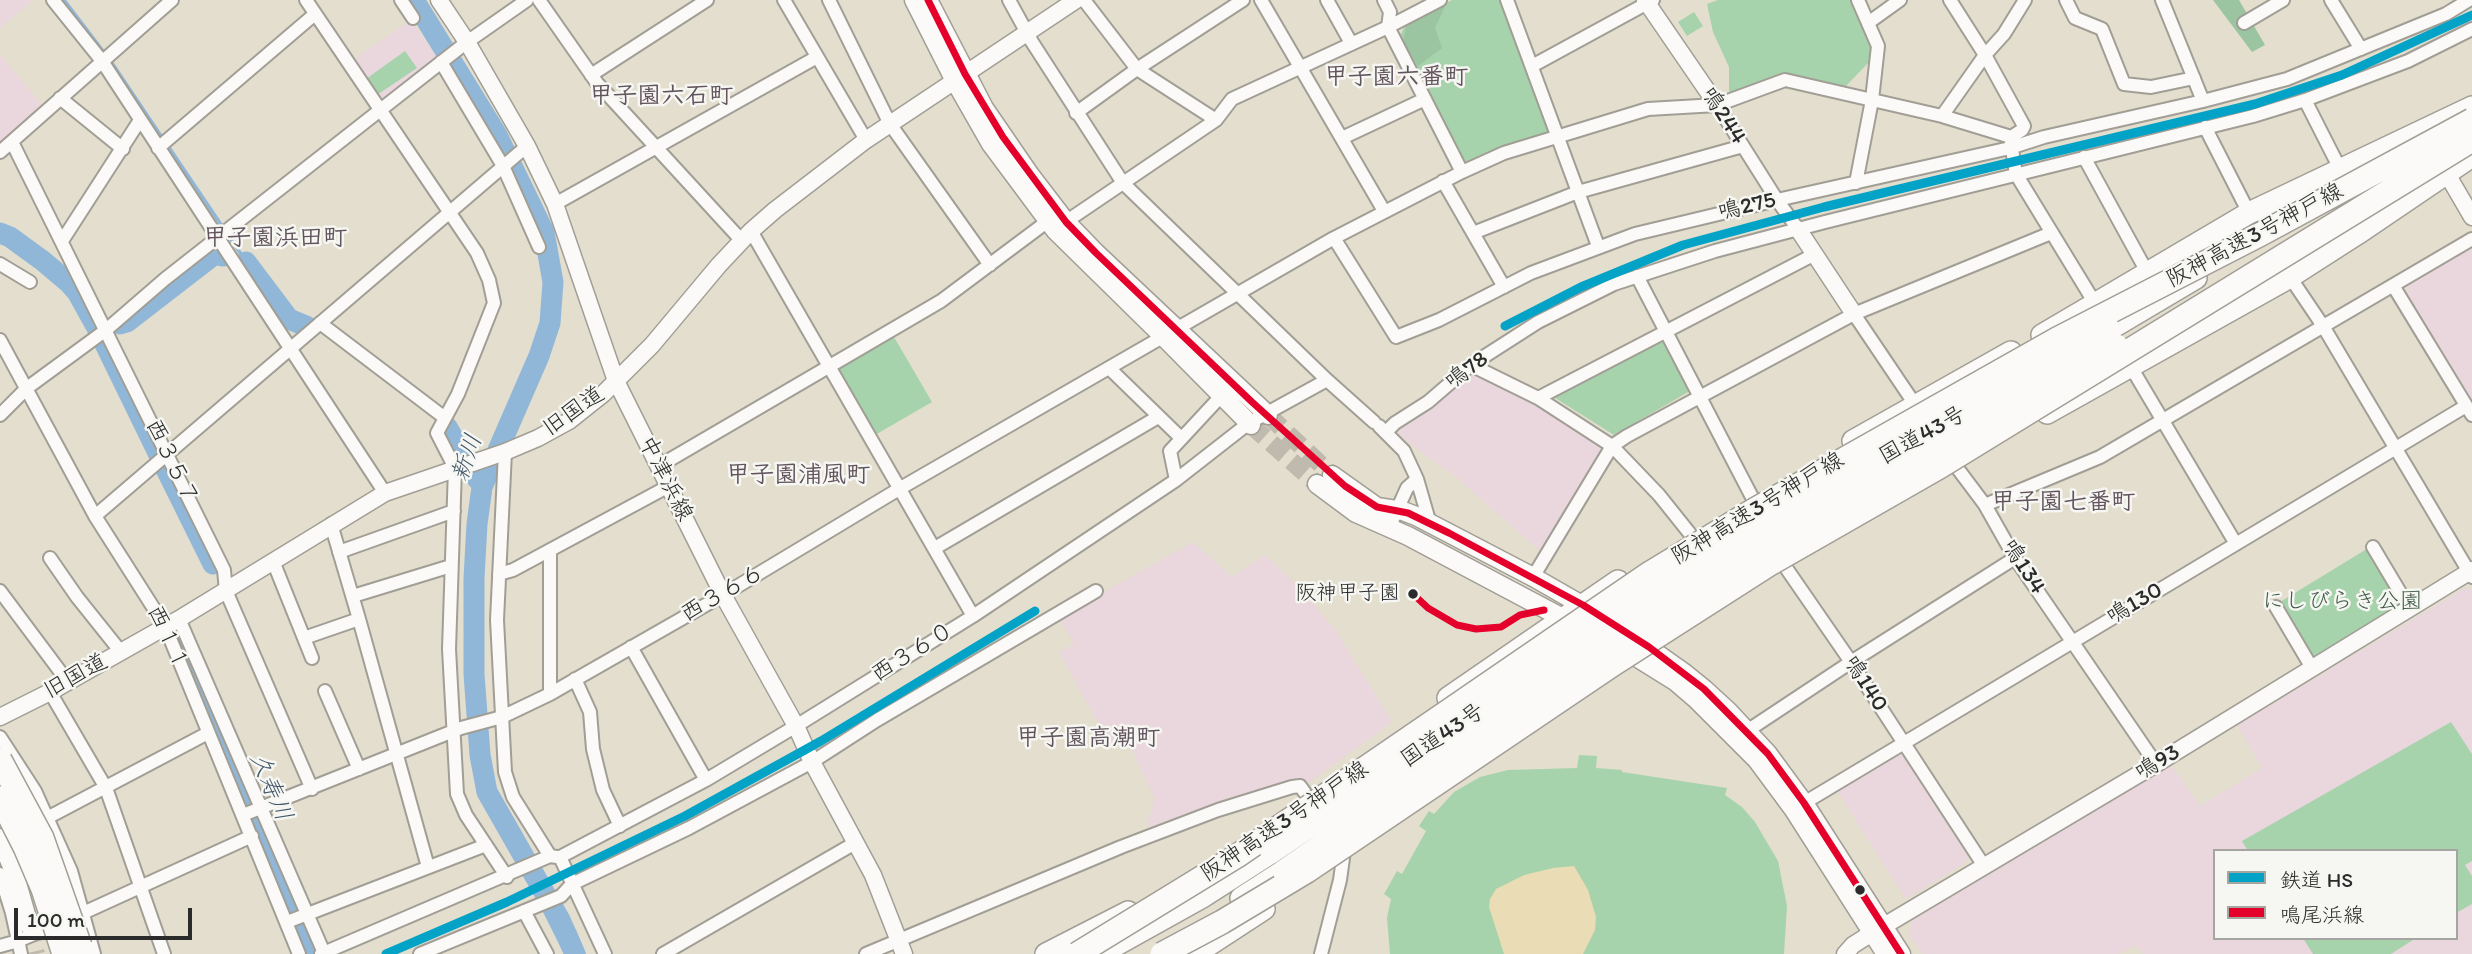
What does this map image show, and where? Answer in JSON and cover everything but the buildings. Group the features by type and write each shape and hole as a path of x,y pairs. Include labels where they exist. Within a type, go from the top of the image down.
{"highway":[{"path":"1046,954 1166,890 1308,797 1563,618 1691,535 1915,405 2096,305 2249,213 2472,108"},
{"name":"国道43号","path":"1151,954 1277,862 1612,643 2114,337 2266,237 2472,108"},
{"name":"阪神高速3号神戸線","path":"1077,954 1237,856 1650,573 1754,510 2057,339 2261,234 2472,120"},
{"name":"阪神高速3号神戸線","path":"1162,954 1223,922 1307,871 1626,656 1768,565 1941,466 2472,140"},
{"name":"国道43号","path":"2114,337 2276,253 2472,146"},
{"path":"1195,954 1271,904 1419,797 1782,562 1954,463 2290,277 2472,156"},
{"path":"0,760 42,838 80,951"},
{"path":"0,798 43,889 80,951"},
{"name":"国道43号","path":"1100,954 1277,862"}],"main road":[{"path":"914,0 960,78"},
{"path":"928,0 991,144 1056,224 1170,332 1267,414"},
{"path":"1170,332 1250,424"},
{"path":"1886,954 1878,930 1804,803 1768,754 1704,689 1642,651 1563,618 1342,505 1324,480 1377,507 1408,513 1533,577 1583,605 1642,651 1696,699 1757,760 1878,930 1901,954"},
{"path":"0,838 13,869 29,925"}],"street":[{"path":"53,0 102,61 384,493"},
{"path":"0,152 172,0"},
{"path":"306,0 477,253 489,280 494,303 458,394 438,433 480,459 499,575 497,620 508,786 572,884 605,954"},
{"path":"401,0 413,18"},
{"name":"中津浜線","path":"439,0 452,53 513,158 555,204 616,381 723,595 796,726 812,762 873,875 902,947"},
{"path":"0,415 27,388 106,330 165,279 452,53 527,0"},
{"path":"539,0 591,75 656,146 747,236 828,367 973,616"},
{"path":"591,75 707,0"},
{"path":"784,0 866,140"},
{"path":"829,0 890,124 990,265"},
{"path":"1009,0 1026,33 1123,183 1400,447 1417,479 1430,524"},
{"name":"旧国道","path":"0,717 68,682 226,591 384,493 538,438 569,421 616,381 661,335 747,236 866,140 1076,0"},
{"path":"1084,0 1137,69 1216,120"},
{"path":"1076,113 1137,69 1243,0"},
{"path":"1261,0 1384,211"},
{"path":"1327,0 1351,43"},
{"path":"1384,0 1390,12 1388,27 1462,172"},
{"path":"659,466 941,301 990,265 1123,183 1216,120 1232,99 1440,0"},
{"path":"1507,0 1598,246"},
{"path":"1856,183 1878,46 1858,0"},
{"path":"1868,23 1900,0"},
{"path":"1950,0 2024,125 2011,142 2016,174 2096,305"},
{"path":"1942,116 1985,55 2004,34 2025,0"},
{"path":"2066,0 2075,18 2102,29 2124,85 2151,87 2194,78"},
{"path":"2162,0 2203,101"},
{"path":"2244,23 2283,0"},
{"path":"2331,0 2361,49"},
{"name":"鳴275","path":"1334,238 1396,337 1439,320 1531,273 1635,234 1856,183 2011,142 2203,101 2287,79 2446,13 2469,0"},
{"path":"1532,66 1648,1"},
{"name":"鳴244","path":"1648,1 1798,229"},
{"path":"158,148 315,14"},
{"name":"鳴78","path":"1380,427 1395,423 1428,402 1471,365 1538,323 1614,284 1715,251 2305,100 2408,61 2472,29"},
{"path":"452,53 513,158 539,247"},
{"path":"555,204 817,57"},
{"name":"西３６６","path":"252,812 468,726 502,717 550,694 1334,238 1503,153 1648,109 1717,105 1785,80 1942,116 2011,142"},
{"path":"60,98 123,149"},
{"path":"1342,138 1426,99"},
{"path":"2305,100 2336,161"},
{"path":"62,241 140,120"},
{"path":"2205,127 2249,213"},
{"name":"西３５７","path":"12,142 224,570 226,591 312,789"},
{"path":"1473,233 1578,192 1743,146"},
{"path":"2084,157 2147,272"},
{"path":"95,516 513,158"},
{"path":"2447,174 2472,217"},
{"path":"1443,181 1504,287"},
{"name":"鳴134","path":"1798,229 1954,463 1985,505 2015,558 2156,764"},
{"path":"1533,577 1612,446 1854,314 2051,233"},
{"path":"1985,505 2100,457 2472,239"},
{"path":"1538,398 1815,254"},
{"path":"0,264 30,282"},
{"name":"鳴140","path":"1637,276 1700,397 1749,502 1782,562 1851,662 1984,866"},
{"path":"2290,277 2323,326 2471,573"},
{"path":"2394,287 2469,411"},
{"path":"320,323 445,418"},
{"name":"西１１","path":"0,340 95,516 172,622 208,733 252,812 252,836 297,919 299,954"},
{"path":"1471,365 1538,398 1612,446 1660,495 1691,535"},
{"path":"2131,367 2236,544"},
{"path":"1109,368 1181,438"},
{"path":"1250,424 1327,380"},
{"path":"1176,480 1170,451 1222,395"},
{"name":"鳴130","path":"1804,803 2396,447 2469,411"},
{"path":"935,548 1158,417"},
{"name":"西３６０","path":"323,953 555,857 706,780 973,616 1176,480 1250,424"},
{"path":"480,459 454,511 449,649 457,794 466,815 507,877"},
{"path":"1389,528 1407,488 1417,479"},
{"path":"499,575 669,486"},
{"path":"339,552 454,511"},
{"path":"331,524 428,867"},
{"path":"2374,547 2410,609"},
{"path":"550,550 550,694"},
{"path":"50,558 121,652"},
{"path":"1747,731 2015,558"},
{"path":"273,561 312,658"},
{"path":"353,596 451,566"},
{"name":"鳴93","path":"1845,954 1853,945 2471,573"},
{"path":"0,591 68,682"},
{"path":"419,954 561,896 572,884 689,828 812,762 877,720 1096,591"},
{"path":"2276,607 2312,668"},
{"path":"304,638 359,619"},
{"path":"172,622 297,919 323,953"},
{"path":"631,647 706,780"},
{"path":"575,679 590,712 593,749 603,790 620,826"},
{"path":"325,691 359,769"},
{"path":"50,692 106,788 164,954"},
{"path":"47,818 208,733"},
{"path":"0,737 35,791 71,871 83,913 80,951"},
{"path":"866,954 902,947 1121,847 1218,810 1300,786 1345,851 1321,954"},
{"path":"0,946 19,947 83,913 252,836"},
{"path":"663,954 855,844"},
{"path":"297,919 486,845"},
{"path":"0,874 19,947"},
{"path":"529,909 547,954"}],"shaded area":[{"path":"0,0 34,0 0,28"},
{"path":"411,20 437,58 379,102 352,61"},
{"path":"0,54 42,105 0,142"},
{"path":"2472,247 2472,406 2406,296 2408,286"},
{"path":"1476,375 1546,408 1599,442 1601,450 1540,551 1456,477 1398,435 1401,426 1430,408 1464,379"},
{"path":"1193,542 1232,577 1265,555 1302,590 1336,631 1392,722 1305,785 1296,779 1152,829 1147,823 1155,799 1131,748 1107,739 1059,652 1074,644 1059,617"},
{"path":"2465,588 2472,590 2472,954 2143,954 2136,945 2119,954 1923,954 1909,935 1912,919 2171,765 2200,806 2262,768 2237,725"},
{"path":"1896,754 1903,755 1968,856 1965,863 1906,899 1837,791"}],"green space":[{"path":"1452,0 1501,0 1551,129 1545,137 1500,148 1470,162 1464,161 1399,39 1406,22"},
{"path":"1718,0 1853,0 1873,48 1872,59 1846,86 1779,76 1729,93 1729,67 1713,32 1707,4"},
{"path":"2213,0 2239,0 2265,45 2252,52"},
{"path":"1447,2 1435,28 1442,48 1418,66 1403,41 1407,23"},
{"path":"1694,12 1703,26 1687,36 1678,22"},
{"path":"405,51 417,68 377,95 366,79"},
{"path":"894,337 932,402 875,435 837,370"},
{"path":"1661,340 1690,391 1614,435 1552,396"},
{"name":"にしびらき公園","path":"2370,547 2403,602 2313,657 2280,602"},
{"path":"2451,722 2472,754 2472,861 2465,865 2472,876 2472,904 2458,912 2458,849 2247,849 2242,841"},
{"path":"1579,755 1597,756 1596,768 1727,788 1725,795 1742,807 1755,822 1778,861 1787,906 1784,954 1390,954 1387,918 1391,899 1384,894 1397,871 1402,874 1426,831 1419,826 1429,811 1434,814 1454,792 1480,777 1508,770 1577,768"},
{"path":"2304,940 2413,940 2391,954 2313,954"}],"sand":[{"path":"1574,866 1588,890 1596,917 1595,930 1583,954 1504,954 1489,907 1496,889 1524,875"}],"water":[{"path":"557,904 576,930 586,954 564,954 542,910"}],"waterway":[{"path":"64,0 103,51"},
{"name":"新川","path":"414,0 497,135 544,232 553,282 550,323 539,356 482,487 474,578 474,674 480,755 487,792 560,920 575,954"},
{"path":"112,63 161,136"},
{"path":"168,146 224,229"},
{"path":"0,233 10,237 69,283 97,328"},
{"path":"228,235 241,254"},
{"path":"120,324 127,322 215,254 223,256"},
{"path":"246,262 289,319 308,327"},
{"name":"久寿川","path":"103,340 159,455"},
{"path":"447,427 478,480"},
{"name":"久寿川","path":"164,465 213,564"},
{"name":"久寿川","path":"180,640 313,954"}],"tunnel":[{"path":"1268,415 1332,475"},
{"path":"1251,425 1317,484"},
{"path":"29,925 36,954"}],"rail line":[{"name":"HS","path":"1505,326 1581,287 1683,245 1824,207 2255,104 2342,75 2472,15"},
{"name":"HS","path":"386,954 507,902 685,816 821,741 1035,611"}],"transit line":[{"name":"鳴尾浜線","path":"928,0 965,74 1003,137 1066,222 1096,253 1252,402 1345,486 1377,507 1408,513 1583,605 1649,647 1704,689 1768,754 1804,803 1901,954"},
{"name":"鳴尾浜線","path":"1413,594 1428,608 1457,625 1476,629 1501,627 1520,615 1544,610"}],"place":[{"name":"阪神甲子園","path":"1413,594"}],"district":[{"name":"甲子園六番町","path":"1396,78"},
{"name":"甲子園六石町","path":"661,97"},
{"name":"甲子園浜田町","path":"275,239"},
{"name":"甲子園浦風町","path":"798,476"},
{"name":"甲子園七番町","path":"2063,503"},
{"name":"甲子園高潮町","path":"1088,739"}]}
